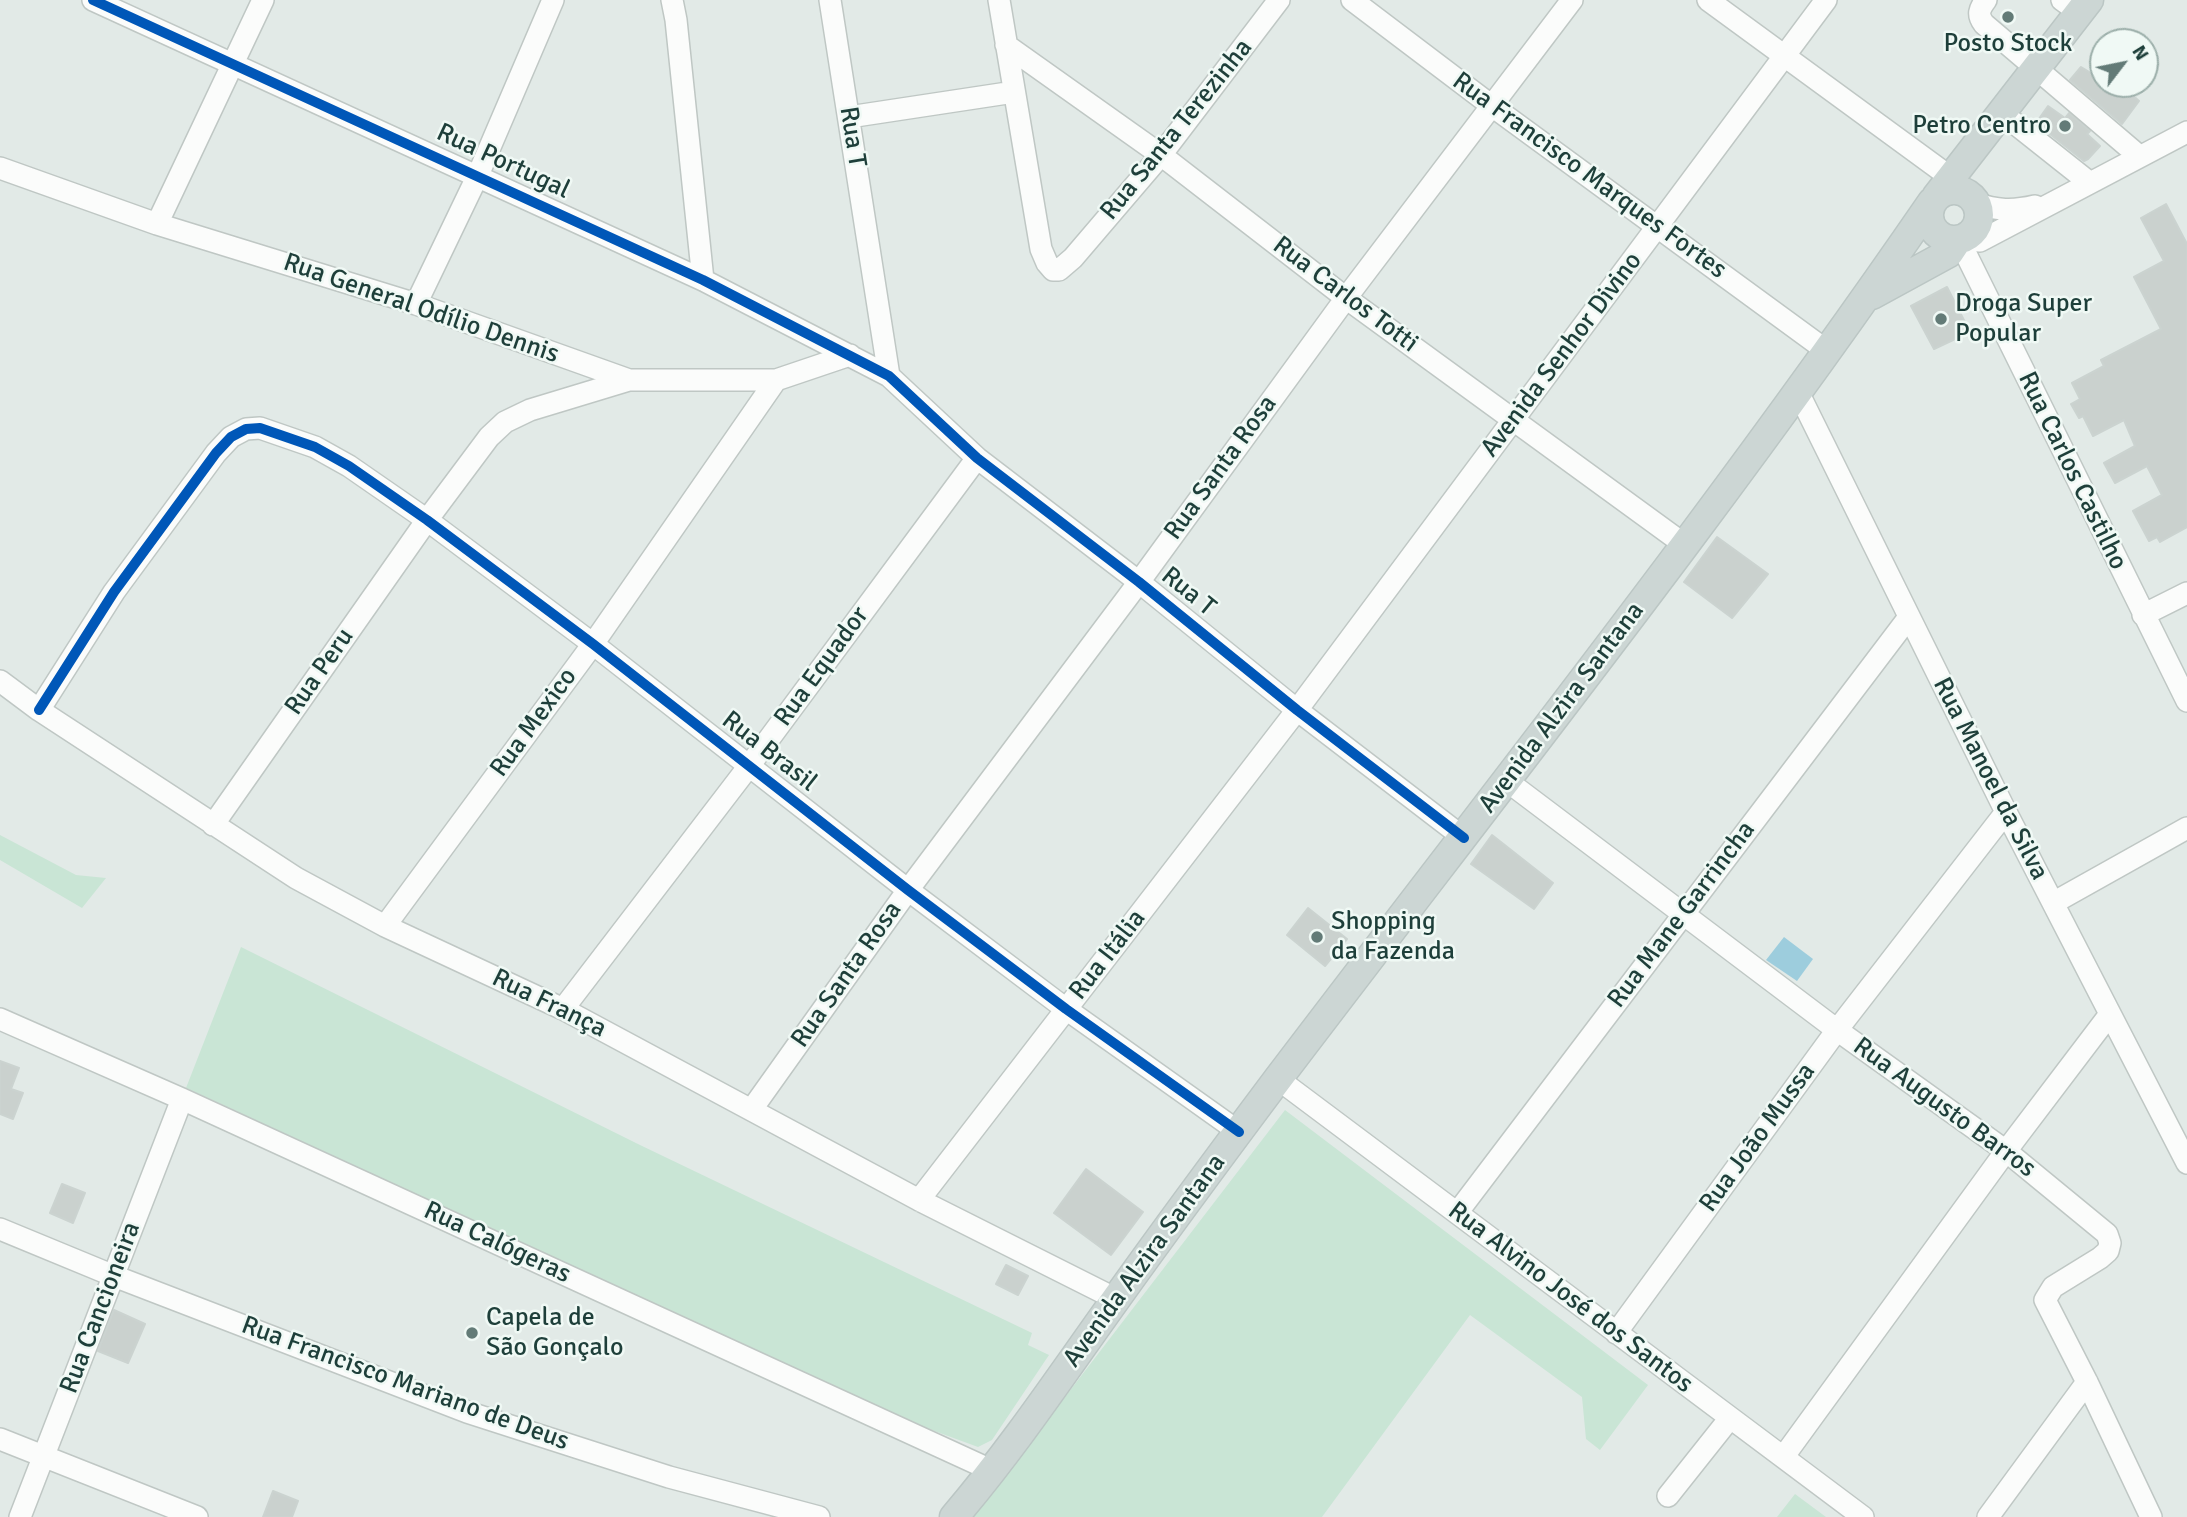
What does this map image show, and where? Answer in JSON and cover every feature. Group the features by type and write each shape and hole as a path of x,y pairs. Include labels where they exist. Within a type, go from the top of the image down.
{"main road":[{"name":"Avenida Alzira Santana","path":"954,1517 1038,1413 1116,1299 1278,1079 1685,545 1864,299 1953,195 1975,175 1999,119 2036,69 2077,4"},
{"path":"1953,195 1978,214 1977,225 1971,234 1959,240 1944,239 1934,232 1928,220 1953,195"},
{"name":"Avenida Alzira Santana","path":"1864,299 1949,253 1959,240"}],"street":[{"name":"Rua Portugal","path":"93,0 703,280 889,376"},
{"path":"157,224 263,0"},
{"path":"416,304 478,175 552,0"},
{"path":"672,0 703,280"},
{"name":"Rua T","path":"830,0 889,376 977,458 1464,838"},
{"path":"849,117 1014,92 999,0"},
{"name":"Rua Santa Terezinha","path":"1014,92 1041,249 1053,270 1059,270 1073,258 1161,155 1279,0"},
{"name":"Rua Francisco Marques Fortes","path":"1352,0 1827,351"},
{"name":"Rua Santa Rosa","path":"752,1109 908,890 1139,582 1346,298 1572,0"},
{"path":"1708,0 1784,57 1953,195 1990,208 2017,211 2054,201"},
{"name":"Avenida Senhor Divino","path":"1297,710 1659,228 1826,0"},
{"path":"1986,0 1979,11 1979,18 2139,156"},
{"name":"Rua Carlos Totti","path":"1006,45 1161,155 1346,298 1685,545"},
{"path":"1999,119 2090,183"},
{"path":"1959,240 1980,241 2187,132"},
{"name":"Rua General Odílio Dennis","path":"0,168 157,224 416,304 629,380 776,380 850,355"},
{"name":"Rua Carlos Castilho","path":"1959,240 2187,701"},
{"name":"Rua Peru","path":"213,825 427,520 489,437 505,422 530,410 629,380"},
{"name":"Rua Mexico","path":"384,926 593,644 776,380"},
{"name":"Rua Manoel da Silva","path":"1798,392 2006,812 2187,1163"},
{"name":"Rua Brasil","path":"39,710 114,592 216,453 231,437 246,429 260,428 315,447 349,466 427,520 593,644 908,890 1066,1009 1239,1132"},
{"name":"Rua Equador","path":"563,1009 750,766 977,458"},
{"path":"2143,615 2187,593"},
{"name":"Rua Mane Garrincha","path":"1457,1213 1909,617"},
{"name":"Rua França","path":"0,681 39,710 296,878 384,926 563,1009 919,1200 1116,1299"},
{"name":"Rua Itália","path":"919,1200 1297,710"},
{"name":"Rua Augusto Barros","path":"1507,781 1836,1030 2006,1151 2107,1234 2110,1243 2108,1251 2053,1287 2045,1300 2087,1381 2151,1517"},
{"name":"Rua João Mussa","path":"1616,1333 1836,1030 2006,812"},
{"path":"2053,903 2187,828"},
{"path":"1784,1456 2006,1151 2110,1014"},
{"name":"Rua Calógeras","path":"0,1019 183,1098 993,1471"},
{"name":"Rua Alvino José dos Santos","path":"1278,1079 1863,1517"},
{"name":"Rua Cancioneira","path":"20,1517 183,1098"},
{"name":"Rua Francisco Mariano de Deus","path":"0,1229 114,1276 467,1412 669,1476 819,1517"},
{"path":"1988,1517 2087,1381"},
{"path":"1668,1496 1730,1418"},
{"path":"0,1439 197,1517"}],"green space":[{"path":"0,835 76,875 106,878 82,908 0,860"},
{"path":"241,947 640,1145 1032,1333 1028,1345 1049,1355 992,1440 978,1447 910,1422 186,1088"},
{"path":"1285,1110 1648,1385 1600,1450 1586,1439 1582,1397 1470,1315 1322,1517 973,1517"},
{"path":"1795,1494 1826,1517 1777,1517"}],"water":[{"path":"1784,937 1813,959 1797,981 1766,960"}],"building":[{"path":"2081,67 2089,72 2089,96 2070,80"},
{"path":"2091,98 2136,98 2139,101 2122,124"},
{"path":"2048,106 2065,118 2069,113 2090,131 2087,134 2100,146 2088,159 2084,161 2036,123"},
{"path":"2166,204 2187,244 2187,527 2160,542 2157,537 2149,541 2133,511 2162,495 2147,466 2115,483 2104,463 2135,446 2124,420 2093,436 2083,416 2079,418 2071,404 2080,399 2072,383 2104,366 2101,360 2161,329 2134,277 2164,261 2141,218"},
{"name":"Droga Super Popular","path":"1947,287 1970,332 1934,349 1911,306"},
{"path":"1717,537 1768,574 1732,618 1684,582"},
{"path":"1492,835 1553,883 1534,909 1471,864"},
{"name":"Shopping da Fazenda","path":"1308,908 1347,939 1325,966 1287,935"},
{"path":"0,1061 19,1068 11,1089 23,1093 13,1119 0,1114"},
{"path":"1086,1169 1143,1212 1111,1255 1054,1213"},
{"path":"62,1184 85,1193 73,1223 50,1213"},
{"path":"1006,1265 1028,1276 1018,1295 996,1284"},
{"path":"114,1310 145,1324 128,1363 98,1351"},
{"path":"273,1491 298,1501 292,1517 263,1517"}],"cycle path":[{"path":"93,0 703,280 889,376 977,458 1464,838"},
{"path":"39,710 114,592 216,453 231,437 246,429 260,428 315,447 349,466 427,520 593,644 908,890 1066,1009 1239,1132"}],"place":[{"name":"Posto Stock","path":"2008,17"},
{"name":"Petro Centro","path":"2065,126"},
{"name":"Droga Super Popular","path":"1941,319"},
{"name":"Shopping da Fazenda","path":"1317,937"},
{"name":"Capela de São Gonçalo","path":"472,1333"}]}
